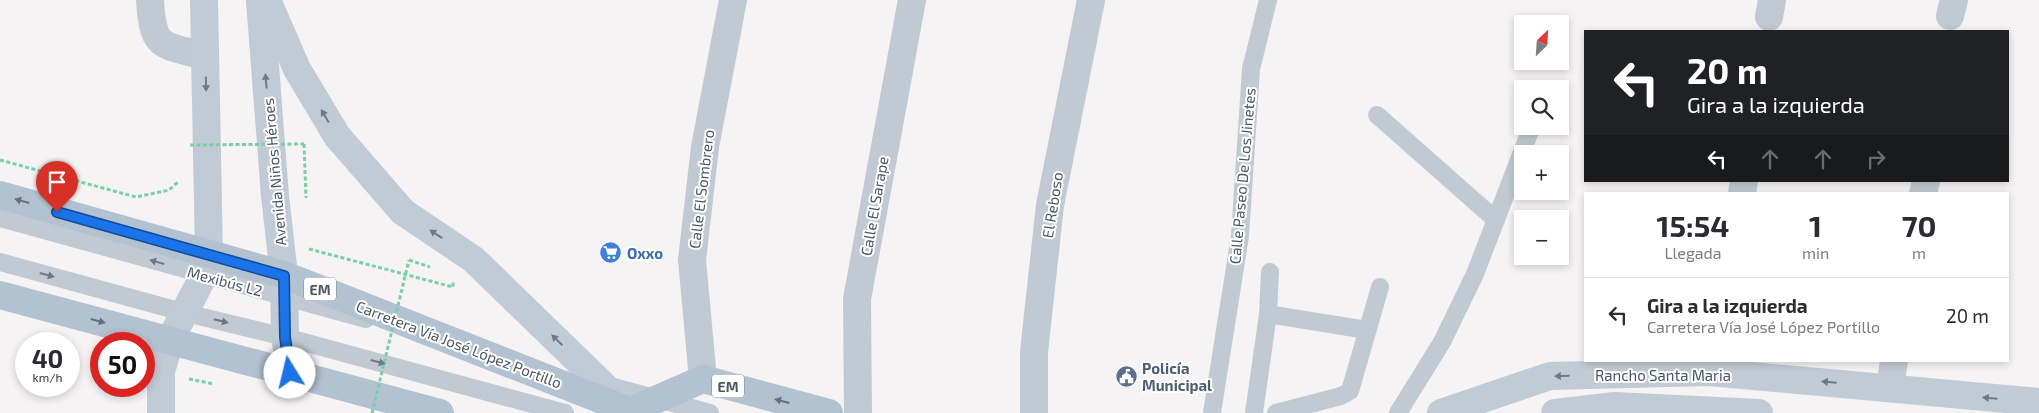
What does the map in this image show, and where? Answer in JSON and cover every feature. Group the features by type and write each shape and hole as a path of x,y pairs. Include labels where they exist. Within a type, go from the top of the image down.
{"main road":[{"path":"161,413 161,372 170,340 186,312 207,265 204,0"},
{"name":"Avenida Niños Héroes","path":"260,0 274,187 285,286 285,337 290,373"},
{"path":"267,0 297,69 337,136 403,212 473,259 630,411"},
{"name":"Carretera Vía José López Portillo","path":"0,195 207,265 285,286 630,411"},
{"path":"0,295 290,373 402,408 440,413"},
{"name":"Rancho Santa Maria","path":"1441,413 1550,376 1710,367 1890,388 2039,402"},
{"name":"EM","path":"630,411 703,379 829,413"},
{"name":"Rancho Santa Maria","path":"1555,413 1614,406 1759,413"}],"street":[{"path":"150,0 152,25 156,38 167,45 205,56"},
{"name":"Calle El Sombrero","path":"703,379 692,260 704,147 733,0"},
{"name":"Calle El Sarape","path":"858,413 857,299 912,0"},
{"name":"El Reboso","path":"1034,413 1034,352 1050,205 1090,0"},
{"path":"1890,388 1894,362"}],"lane":[{"name":"Calle Paseo De Los Jinetes","path":"1212,413 1240,236 1250,69 1268,0"},
{"path":"1377,115 1496,220"},
{"path":"1398,413 1442,342 1475,274 1529,135"},
{"name":"Mexibús L2","path":"0,218 207,265"},
{"path":"0,262 566,413"},
{"path":"1254,413 1268,314 1270,272"},
{"path":"285,286 710,413"},
{"path":"1276,413 1341,396 1350,391 1380,287"},
{"path":"1268,314 1368,330"}],"path":[{"path":"192,138 191,146 304,144 306,202"},
{"path":"0,160 136,197 169,190 184,177"},
{"path":"304,247 453,287 452,274"},
{"path":"372,413 409,260"}],"place":[{"name":"Oxxo","path":"611,253"},
{"name":"Policía Municipal","path":"1126,377"}],"route":[{"path":"57,212 284,276 285,337 290,373"}]}
